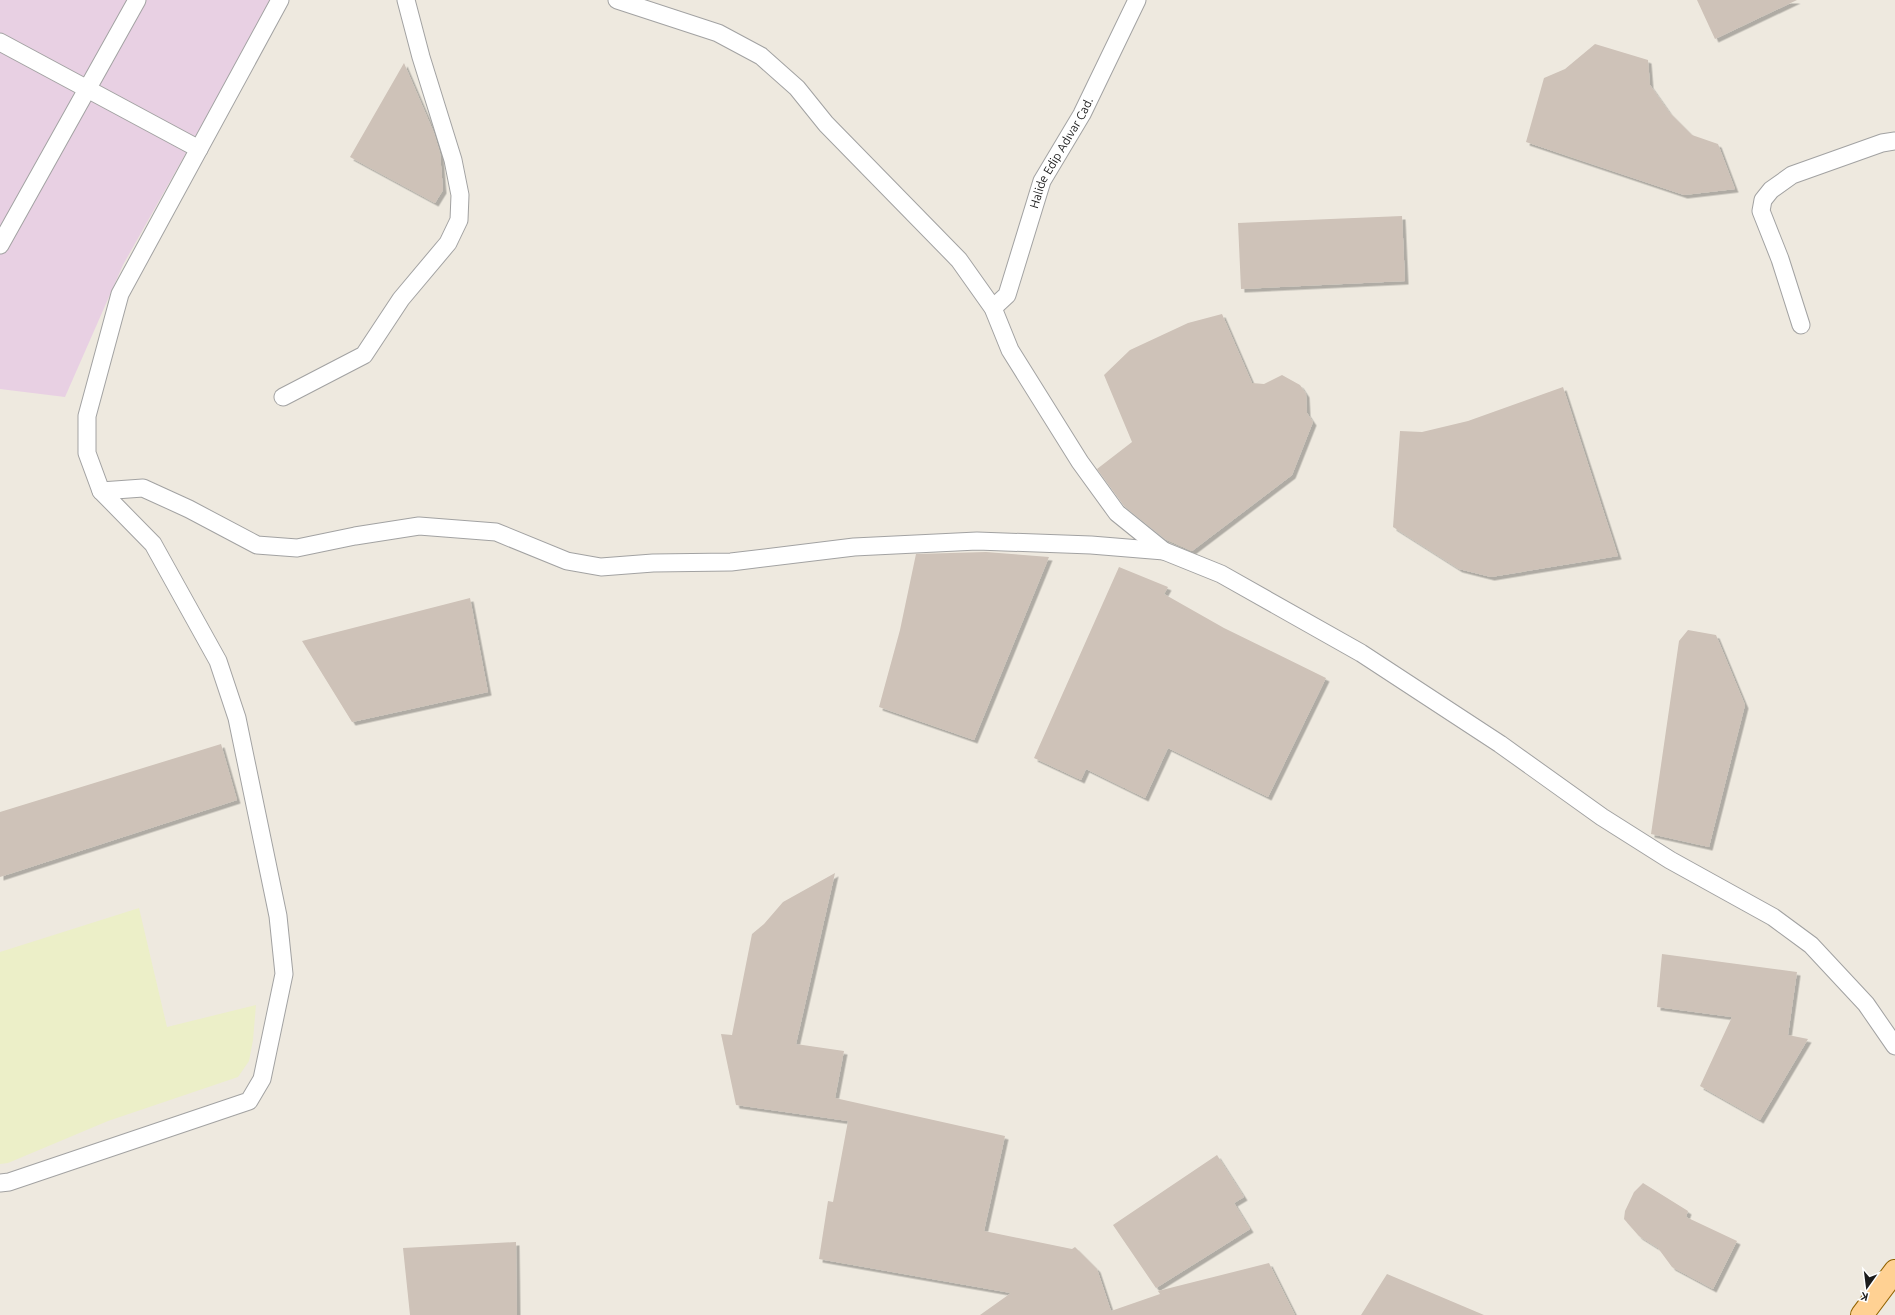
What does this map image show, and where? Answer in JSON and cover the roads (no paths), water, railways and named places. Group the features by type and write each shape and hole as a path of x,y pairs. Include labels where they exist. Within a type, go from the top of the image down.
{"main road":[{"path":"1862,1315 1895,1271"}],"street":[{"path":"0,245 137,0"},
{"path":"0,1183 10,1182 249,1101 262,1080 284,974 278,916 239,725 218,661 153,544 102,491 86,453 87,416 120,294 280,0"},
{"path":"283,397 364,355 401,299 448,243 458,220 460,195 453,160 421,56 406,0"},
{"path":"617,0 718,33 762,56 797,88 826,124 959,260 993,308 1010,350 1080,462 1117,513 1164,551 1221,574 1361,653 1500,744 1602,817 1670,860 1772,917 1811,945 1866,1004 1895,1046"},
{"name":"Halide Edip Adıvar Cad.","path":"993,308 1006,295 1042,181 1082,114 1137,0"},
{"path":"0,42 199,149"},
{"path":"1801,325 1780,259 1761,211 1763,200 1771,190 1792,175 1882,143 1895,141"},
{"path":"102,491 143,488 189,509 257,545 297,548 355,536 419,526 496,532 567,561 601,567 653,563 731,562 854,547 977,541 1091,545 1164,551"}]}
